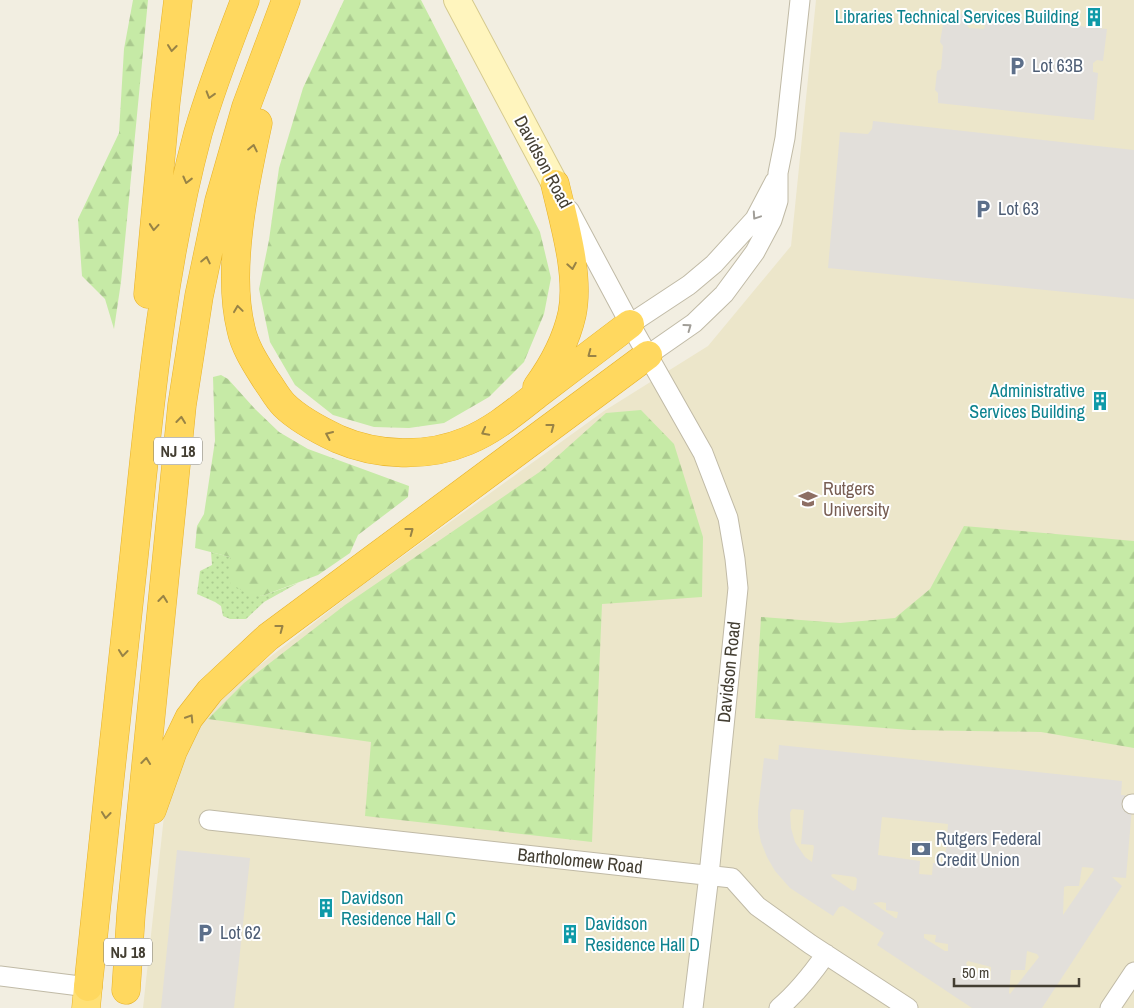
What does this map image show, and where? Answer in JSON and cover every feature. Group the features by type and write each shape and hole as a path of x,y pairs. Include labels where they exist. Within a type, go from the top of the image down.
{"highway":[{"path":"128,609 134,428 166,101 178,0"},
{"name":"NJ 18","path":"87,997 154,363 165,290 181,205 199,133 222,59 245,0"},
{"name":"NJ 18","path":"125,999 131,914 182,405 199,296 219,201 246,107 286,0"},
{"path":"294,0 261,108 240,226 235,282 241,331 248,351 284,405 318,430 352,445 392,453 435,451 467,441 496,426 630,324"},
{"path":"525,404 548,371 563,342 572,313 574,276 555,184"},
{"path":"131,914 152,807 173,751 189,718 210,691 268,637 648,355"}],"main road":[{"name":"Davidson Road","path":"457,0 555,184"}],"street":[{"path":"648,355 694,322 724,294 750,259 772,220 778,201 778,173 785,138 800,0"},
{"path":"630,324 690,285 714,264 755,219 778,173"},
{"name":"Davidson Road","path":"555,184 706,461 728,518 735,559 738,588 709,875 693,1008"},
{"name":"Bartholomew Road","path":"209,820 732,878 757,906 908,1008"},
{"path":"779,1008 813,973 826,954"},
{"path":"1110,1008 1134,972"},
{"path":"0,976 87,997"}],"shaded area":[{"name":"Rutgers University","path":"816,0 1134,0 1134,1008 143,1008 164,816 184,753 212,707 243,678 360,587 604,411 708,346 791,246"},
{"name":"Lot 63B","path":"947,12 968,15 967,25 969,28 984,29 987,16 1107,29 1103,61 1097,60 1093,63 1093,72 1098,73 1094,120 938,103 938,93 935,90 937,71 941,69 943,46 940,42 943,25 946,23"},
{"name":"Lot 63","path":"873,121 1134,150 1134,299 828,268 840,132 868,134 872,129"},
{"path":"779,745 1122,781 1121,795 1133,796 1126,878 1112,877 1122,886 1042,1008 972,1008 877,945 884,933 843,906 839,907 833,916 790,888 775,871 761,842 758,827 758,811 764,758 778,760","holes":["792,809 804,810 801,844 813,845 812,862 805,857 795,842 791,828 790,813","882,817 948,824 945,862 943,864 933,863 932,875 919,874 920,861 878,855","1082,867 1093,868 1094,870 1063,915 1064,887 1079,886","833,874 855,877 857,879 856,889 853,891 831,875","873,903 886,903 886,910 898,912 897,918","924,934 936,935 935,942 948,944 948,951 924,938","1027,951 1037,954 1039,957 1010,994 1011,970 1025,970","968,961 991,967 991,979 988,980 967,966 966,963"]},
{"name":"Lot 62","path":"177,850 250,858 234,1008 161,1008"}],"green space":[{"path":"133,0 148,0 121,282 114,329 105,299 82,276 78,219 119,133 124,49"},
{"path":"344,0 421,0 540,232 551,278 544,314 524,362 489,397 444,423 409,428 374,427 333,415 295,385 270,342 259,289 269,240 279,168 303,88"},
{"path":"221,375 228,379 279,432 308,449 409,486 408,497 358,535 350,553 318,575 262,596 246,593 230,583 230,557 195,548 197,526 204,514 215,441 213,377"},
{"path":"641,410 674,444 703,537 702,597 602,604 592,842 365,816 371,742 208,719 244,683 345,605 541,471 606,413"},
{"path":"964,526 1134,541 1134,748 1041,732 910,730 755,718 761,617 840,623 895,618 930,589"},
{"path":"211,552 230,557 231,583 262,596 298,583 264,602 246,619 230,619 223,616 221,606 197,594 200,571 212,565"}],"place":[{"name":"Libraries Technical Services Building","path":"1094,17"},
{"name":"Lot 63B","path":"1017,66"},
{"name":"Lot 63","path":"983,209"},
{"name":"Administrative Services Building","path":"1100,401"},
{"name":"Rutgers University","path":"808,499"},
{"name":"Rutgers Federal Credit Union","path":"921,849"},
{"name":"Davidson Residence Hall C","path":"326,908"},
{"name":"Lot 62","path":"205,933"},
{"name":"Davidson Residence Hall D","path":"570,934"}]}
